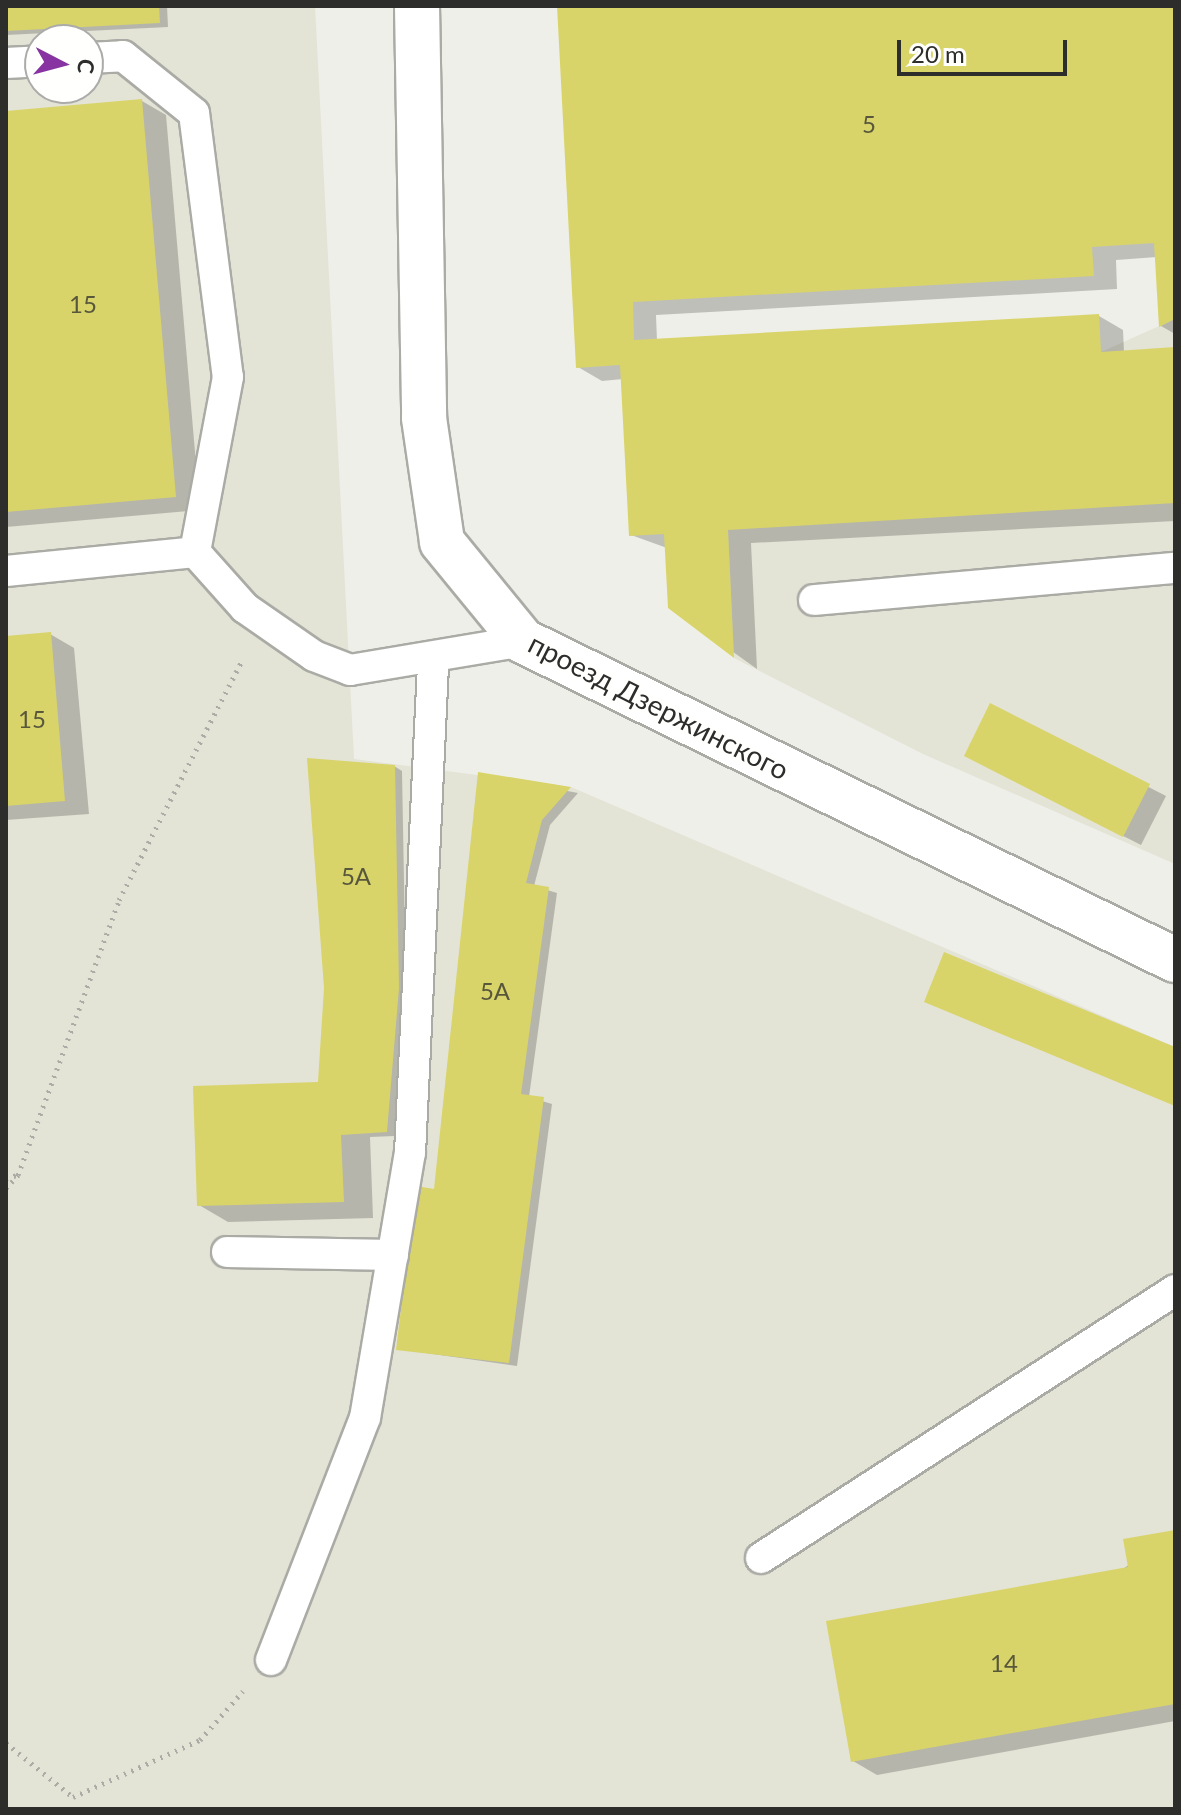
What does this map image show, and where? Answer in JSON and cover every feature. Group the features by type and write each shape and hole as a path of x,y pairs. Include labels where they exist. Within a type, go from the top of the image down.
{"street":[{"name":"проезд Дзержинского","path":"417,6 424,418 442,542 523,641 1175,960"}],"lane":[{"path":"104,57 123,56 194,113 228,377 195,552"},
{"path":"195,552 263,621 314,656 350,670 433,659 523,641"},
{"path":"6,571 195,552"},
{"path":"814,600 1175,568"},
{"path":"271,1660 365,1418 410,1153 433,659"},
{"path":"227,1252 393,1255"},
{"path":"761,1558 1175,1290"}],"path":[{"path":"6,1188 18,1175 119,900 263,621"},
{"path":"6,1178 18,1175"},
{"path":"6,1743 73,1797 200,1740 271,1660"}],"shaded area":[{"path":"6,6 315,6 354,759 571,787 1175,1047 1175,1809 6,1809"},
{"path":"1175,319 1175,864 923,754 734,658 728,530 891,364 1101,352"}],"building":[{"path":"6,6 159,6 160,23 104,26 24,24 24,30 6,31"},
{"path":"557,6 1175,6 1175,319 1159,327 1154,243 1092,247 1094,276 633,302 634,340 1099,314 1101,352 1175,347 1175,503 728,530 734,658 668,608 664,534 629,536 620,365 576,368"},
{"path":"142,99 176,497 6,512 6,111"},
{"path":"51,632 65,801 6,806 6,636"},
{"path":"990,703 1150,784 1123,837 964,756"},
{"path":"307,758 395,765 399,988 387,1132 341,1135 344,1202 197,1206 193,1086 318,1082 324,988"},
{"path":"478,772 571,787 542,820 526,883 549,887 521,1094 544,1097 509,1363 396,1350 416,1186 434,1189"},
{"path":"944,952 1175,1047 1175,1106 924,1002"},
{"path":"1175,1530 1175,1704 851,1762 826,1621 1128,1567 1123,1539"}]}
